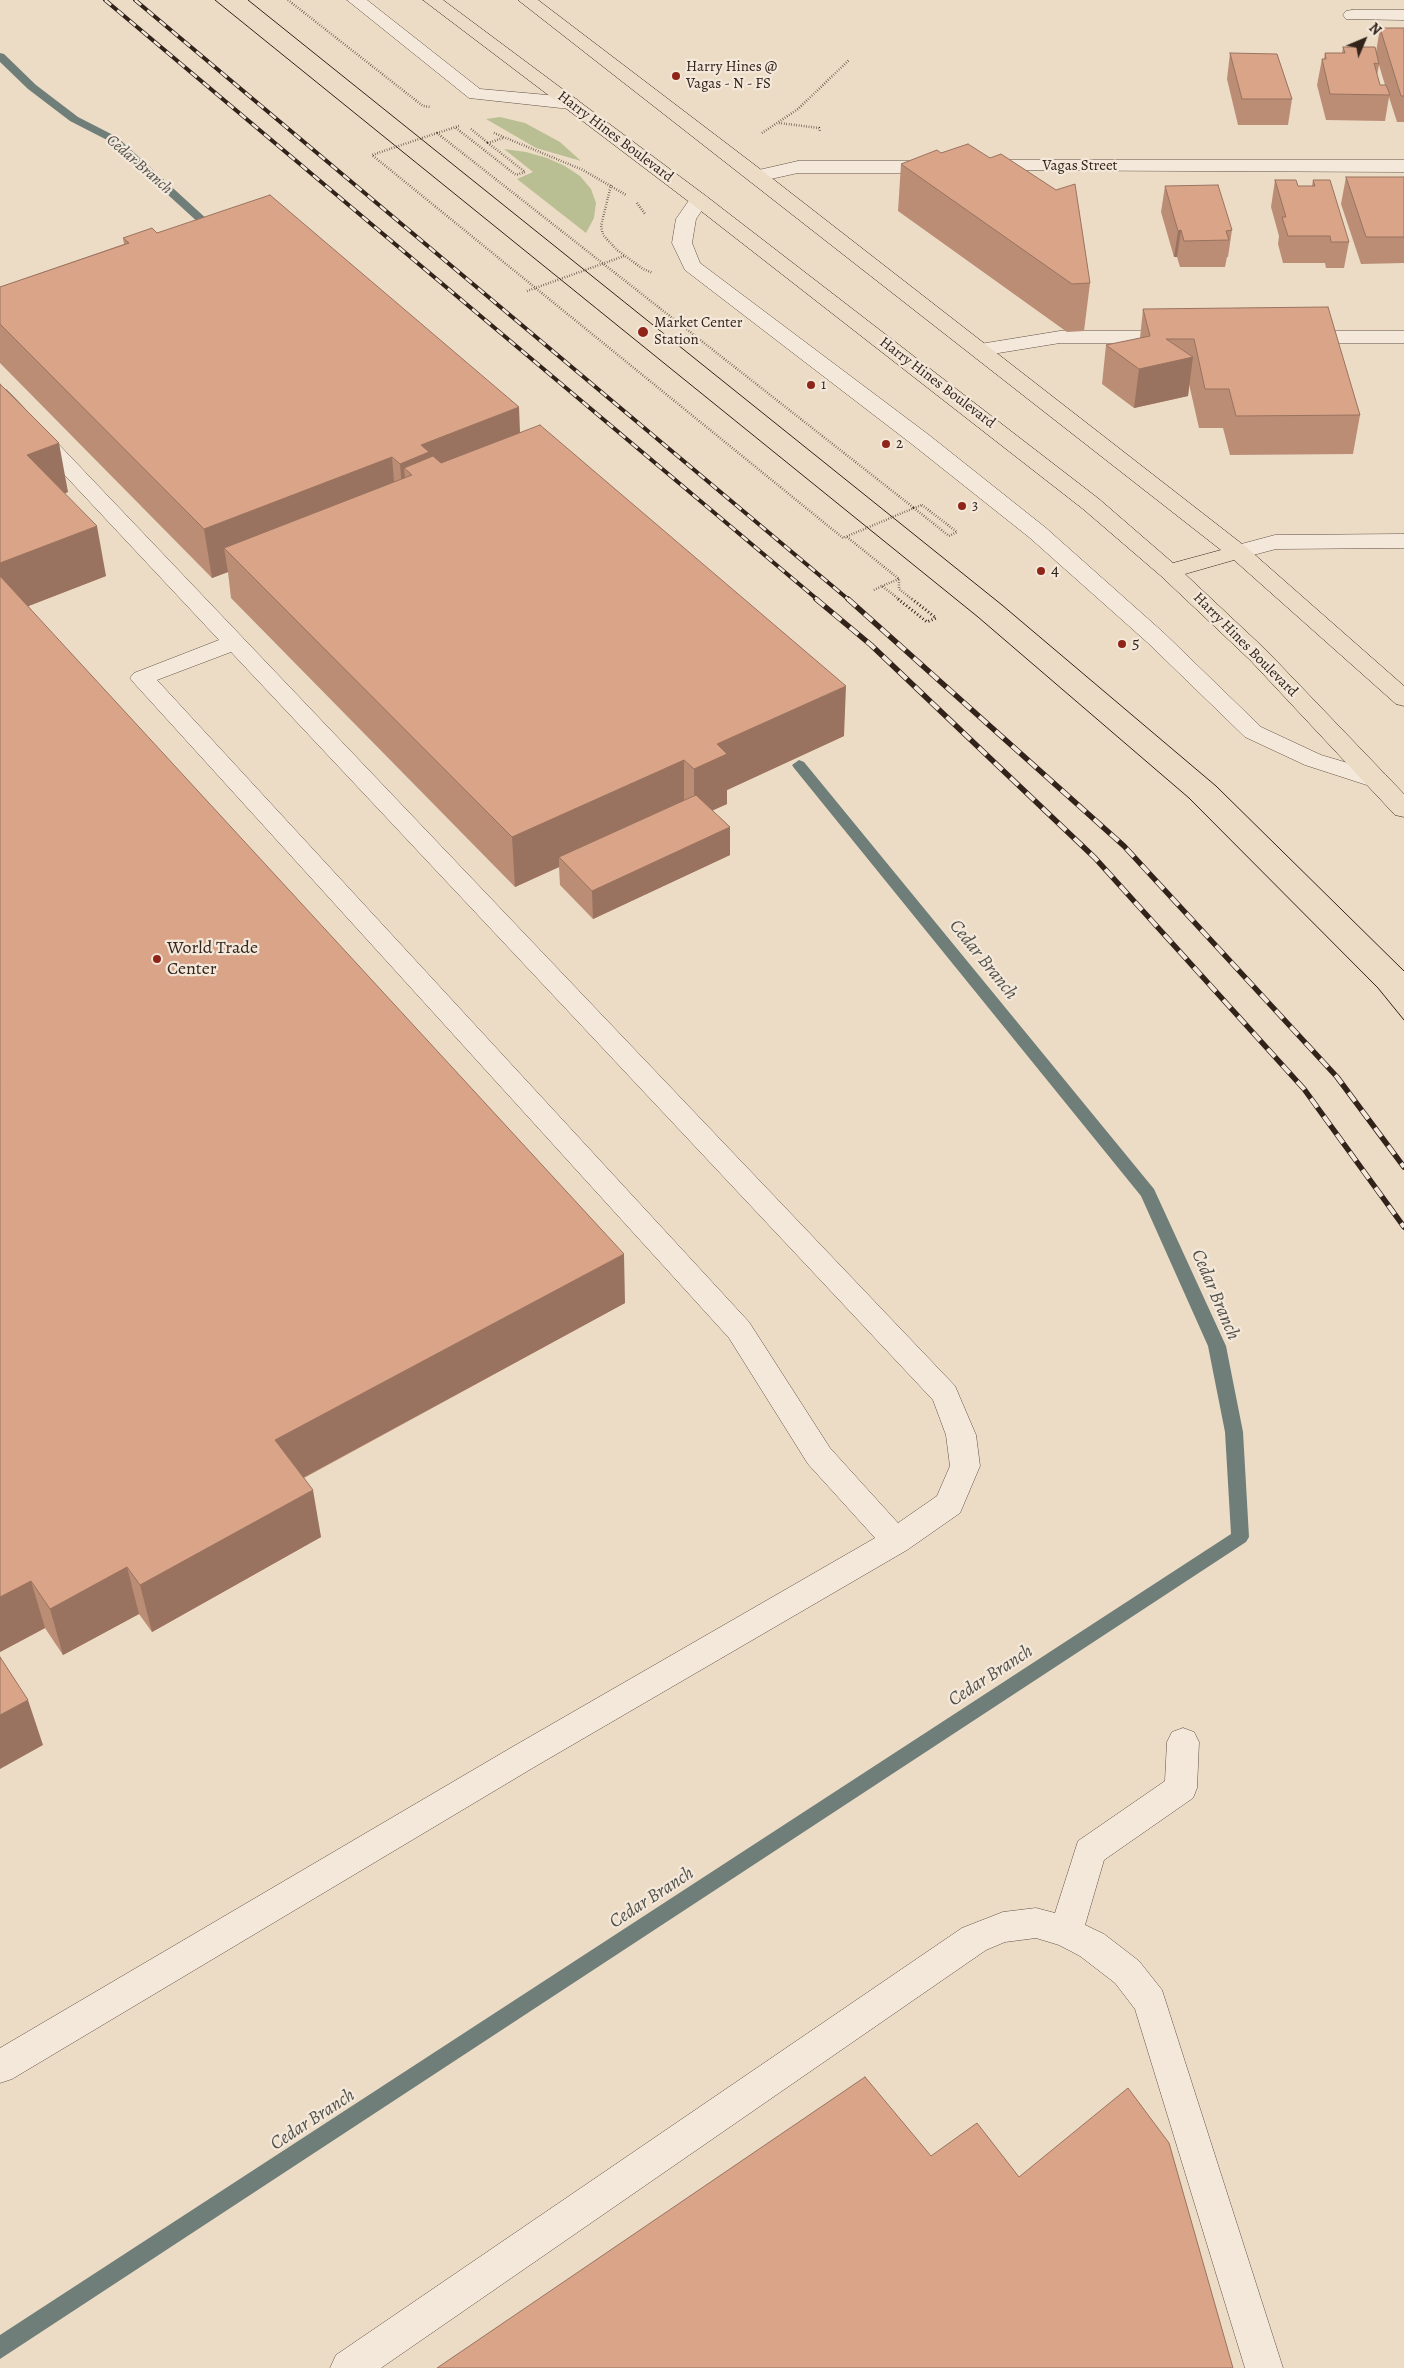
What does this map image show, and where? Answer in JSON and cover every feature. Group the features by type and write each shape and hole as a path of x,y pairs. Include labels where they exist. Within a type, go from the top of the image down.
{"main road":[{"name":"Harry Hines Boulevard","path":"432,0 1011,439 1092,504 1169,571 1258,655 1404,810"},
{"path":"527,0 757,176 1238,552 1404,699"},
{"path":"1169,571 1238,552"}],"street":[{"path":"356,0 475,94 570,104"},
{"path":"1352,15 1404,15"},
{"name":"Vagas Street","path":"757,176 798,167 1404,166"},
{"path":"698,200 686,219 682,243 692,266 922,440 1038,534 1156,638 1253,732 1313,760 1376,780"},
{"path":"980,350 1060,337 1198,337"},
{"path":"1286,337 1404,337"},
{"path":"0,394 945,1394 961,1435 966,1466 949,1504 896,1541 524,1756 0,2067"},
{"path":"1238,552 1275,542 1404,540"},
{"path":"235,642 142,678 739,1330 819,1456 896,1541"},
{"path":"1066,1932 1090,1851 1181,1788 1183,1742"},
{"path":"348,2368 974,1939 1004,1927 1036,1923 1066,1932 1092,1945 1127,1972 1150,2001 1264,2368"}],"path":[{"path":"288,0 423,106 440,107"},
{"path":"771,128 798,109 849,60"},
{"path":"477,134 524,172 516,175 455,127 372,155 844,538 847,537 899,579"},
{"path":"437,134 603,263 914,508 949,536 957,532 922,505 914,508 847,537"},
{"path":"488,143 503,138"},
{"path":"527,291 624,255 606,238 601,226 611,185"},
{"path":"874,590 899,579"},
{"path":"882,586 927,622 936,618 899,589 899,579"}],"green space":[{"path":"500,117 525,123 560,142 581,161 536,148 486,119"},
{"path":"504,149 526,152 547,158 565,166 580,176 591,189 596,203 594,218 586,233 517,179 533,172"}],"building":[{"path":"1380,28 1404,28 1404,96 1401,96"},
{"path":"1343,47 1375,47 1379,64 1374,63 1380,85 1386,85 1390,95 1330,94 1322,59 1326,59 1325,53 1345,53"},
{"path":"1230,53 1277,54 1292,99 1242,99"},
{"path":"968,144 990,158 1001,154 1056,190 1075,184 1090,283 1072,284 901,164 937,150 941,153"},
{"path":"1346,177 1404,177 1404,237 1366,237"},
{"path":"1275,180 1296,180 1298,186 1315,186 1313,180 1330,180 1349,242 1331,242 1330,236 1288,236 1282,217 1286,217"},
{"path":"1218,185 1232,230 1226,231 1229,240 1184,241 1181,230 1178,231 1165,186"},
{"path":"270,195 519,407 421,445 429,452 400,464 392,457 204,529 0,324 0,287 129,243 123,238 152,228 157,233"},
{"path":"1328,307 1360,415 1236,416 1229,389 1205,389 1194,339 1166,339 1193,357 1139,369 1106,345 1150,336 1143,309"},
{"path":"0,384 59,443 27,455 97,526 0,563"},
{"path":"540,425 846,686 717,744 727,754 694,769 684,760 512,837 224,548 412,475 404,468 433,456 441,463"},
{"name":"World Trade Center","path":"0,576 624,1254 275,1440 313,1490 140,1585 127,1567 50,1609 31,1581 0,1597"},
{"path":"696,795 730,827 592,891 559,857"},
{"path":"0,1657 28,1700 0,1715"},
{"path":"865,2077 931,2156 977,2123 1019,2177 1128,2088 1169,2143 1233,2368 437,2368"}],"waterway":[{"name":"Cedar Branch","path":"0,56 32,87 74,119 113,139 216,233"},
{"name":"Cedar Branch","path":"0,2348 1240,1537 1234,1432 1217,1346 1148,1193 799,765"}],"tram line":[{"path":"215,0 978,617 1189,798 1378,988 1404,1020"},
{"path":"248,0 1002,605 1216,786 1404,971"}],"railway":[{"path":"105,0 818,600"},
{"path":"135,0 849,600"},
{"path":"816,599 871,645 1095,858 1304,1089 1404,1227"},
{"path":"848,599 1124,846 1337,1077 1404,1167"}],"place":[{"name":"Harry Hines @ Vagas - N - FS","path":"676,76"},
{"name":"Market Center Station","path":"643,332"},
{"name":"1","path":"811,385"},
{"name":"2","path":"886,444"},
{"name":"3","path":"962,506"},
{"name":"4","path":"1041,571"},
{"name":"5","path":"1122,644"},
{"name":"World Trade Center","path":"157,959"}]}
